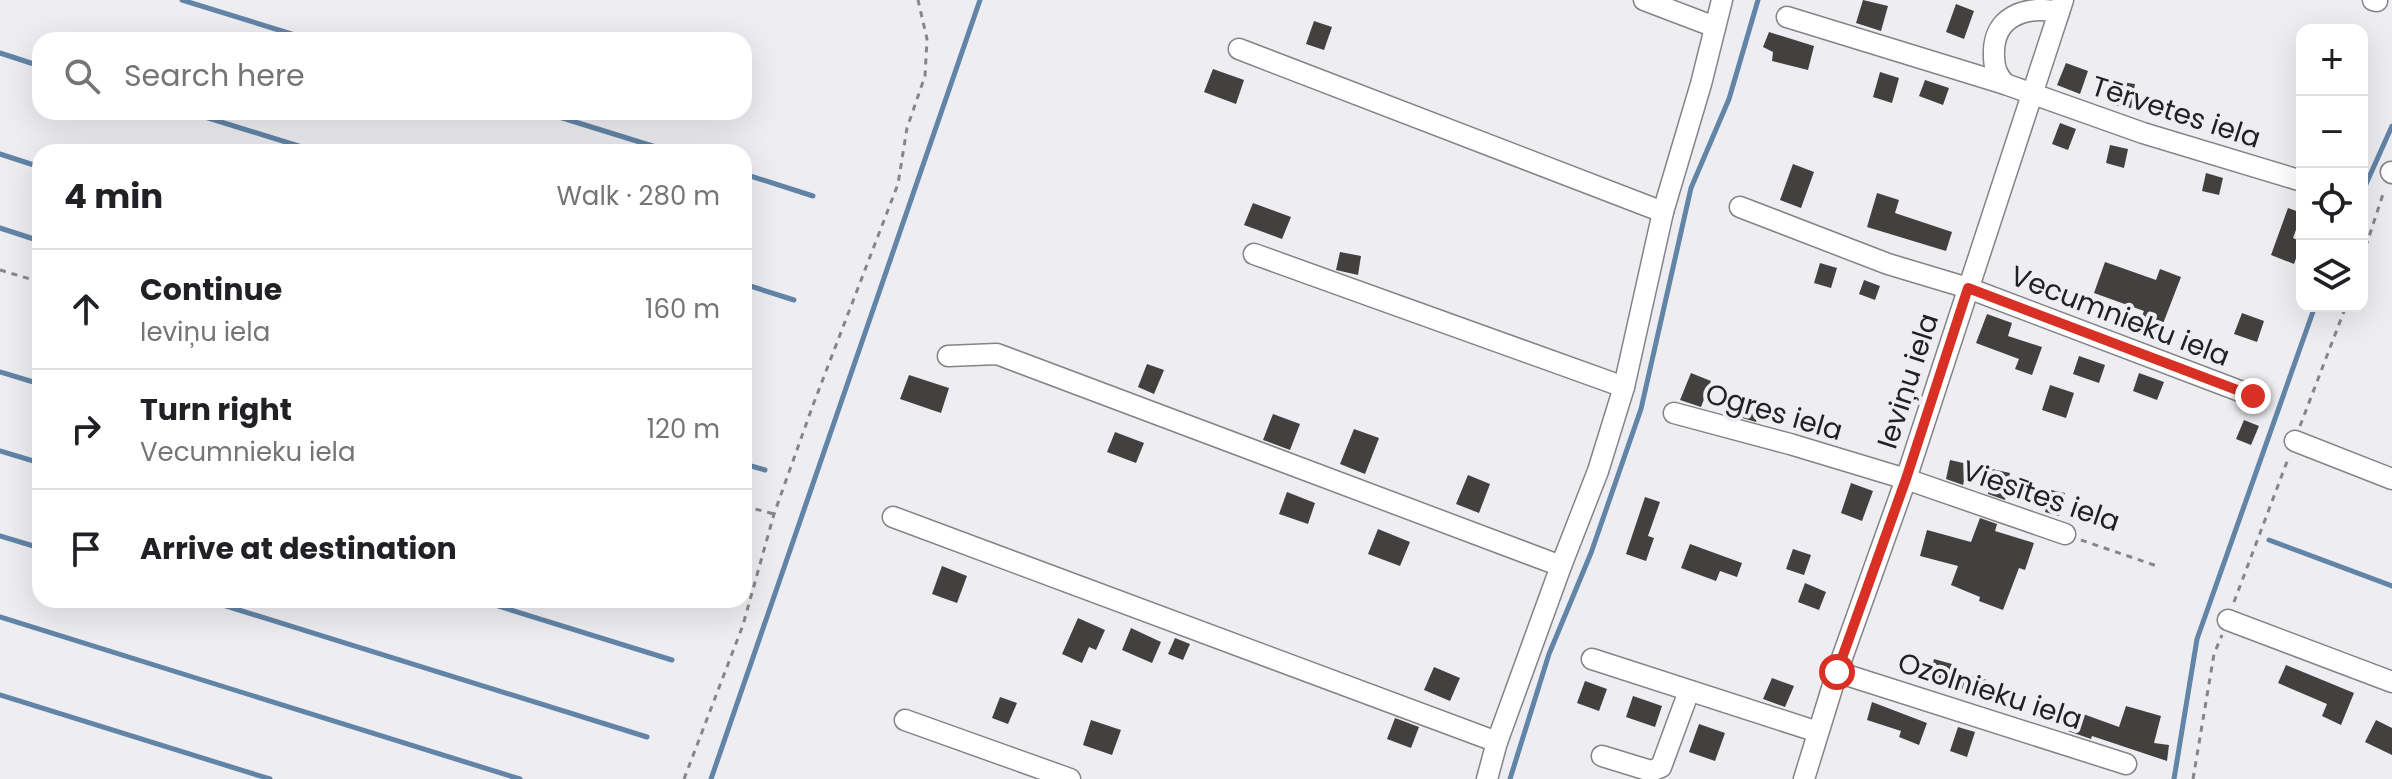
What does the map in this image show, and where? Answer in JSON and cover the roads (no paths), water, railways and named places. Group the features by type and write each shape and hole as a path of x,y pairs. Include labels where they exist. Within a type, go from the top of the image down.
{"street":[{"path":"1644,0 1715,27"},
{"path":"1487,779 1497,742 1598,471 1624,387 1663,212 1722,0"},
{"path":"2005,84 1995,69 1994,38 2000,27 2020,13 2061,6"},
{"name":"Ieviņu iela","path":"1804,779 1837,672 1906,479 2061,6"},
{"name":"Tērvetes iela","path":"1787,17 2005,84 2143,133 2296,179"},
{"path":"1239,49 1663,212"},
{"name":"Vecumnieku iela","path":"1740,207 1888,264 1968,288 2253,396"},
{"path":"1254,254 1624,387"},
{"path":"948,356 997,354 1561,566"},
{"name":"Ogres iela","path":"1674,413 1906,479"},
{"path":"2295,441 2392,479"},
{"name":"Viesītes iela","path":"1906,479 2065,534"},
{"path":"893,517 1497,742"},
{"path":"2228,620 2392,682"},
{"path":"1592,659 1818,732"},
{"name":"Ozolnieku iela","path":"1837,672 2126,764"},
{"path":"1602,756 1651,771 1661,767 1689,691"},
{"path":"905,720 1070,779"}],"waterway":[{"path":"182,0 285,32"},
{"path":"711,779 980,0"},
{"path":"1510,779 1549,654 1591,553 1641,409 1691,188 1729,99 1758,0"},
{"path":"0,53 32,63"},
{"path":"215,120 292,144"},
{"path":"569,120 646,144"},
{"path":"2368,180 2392,126"},
{"path":"0,154 32,164"},
{"path":"752,177 813,196"},
{"path":"0,228 32,238"},
{"path":"752,287 794,300"},
{"path":"2174,779 2197,639 2313,312"},
{"path":"0,372 32,382"},
{"path":"0,451 32,461"},
{"path":"752,466 765,470"},
{"path":"0,536 32,546"},
{"path":"2269,540 2392,586"},
{"path":"233,608 647,737"},
{"path":"505,608 672,660"},
{"path":"0,617 520,779"},
{"path":"0,695 270,779"}]}
